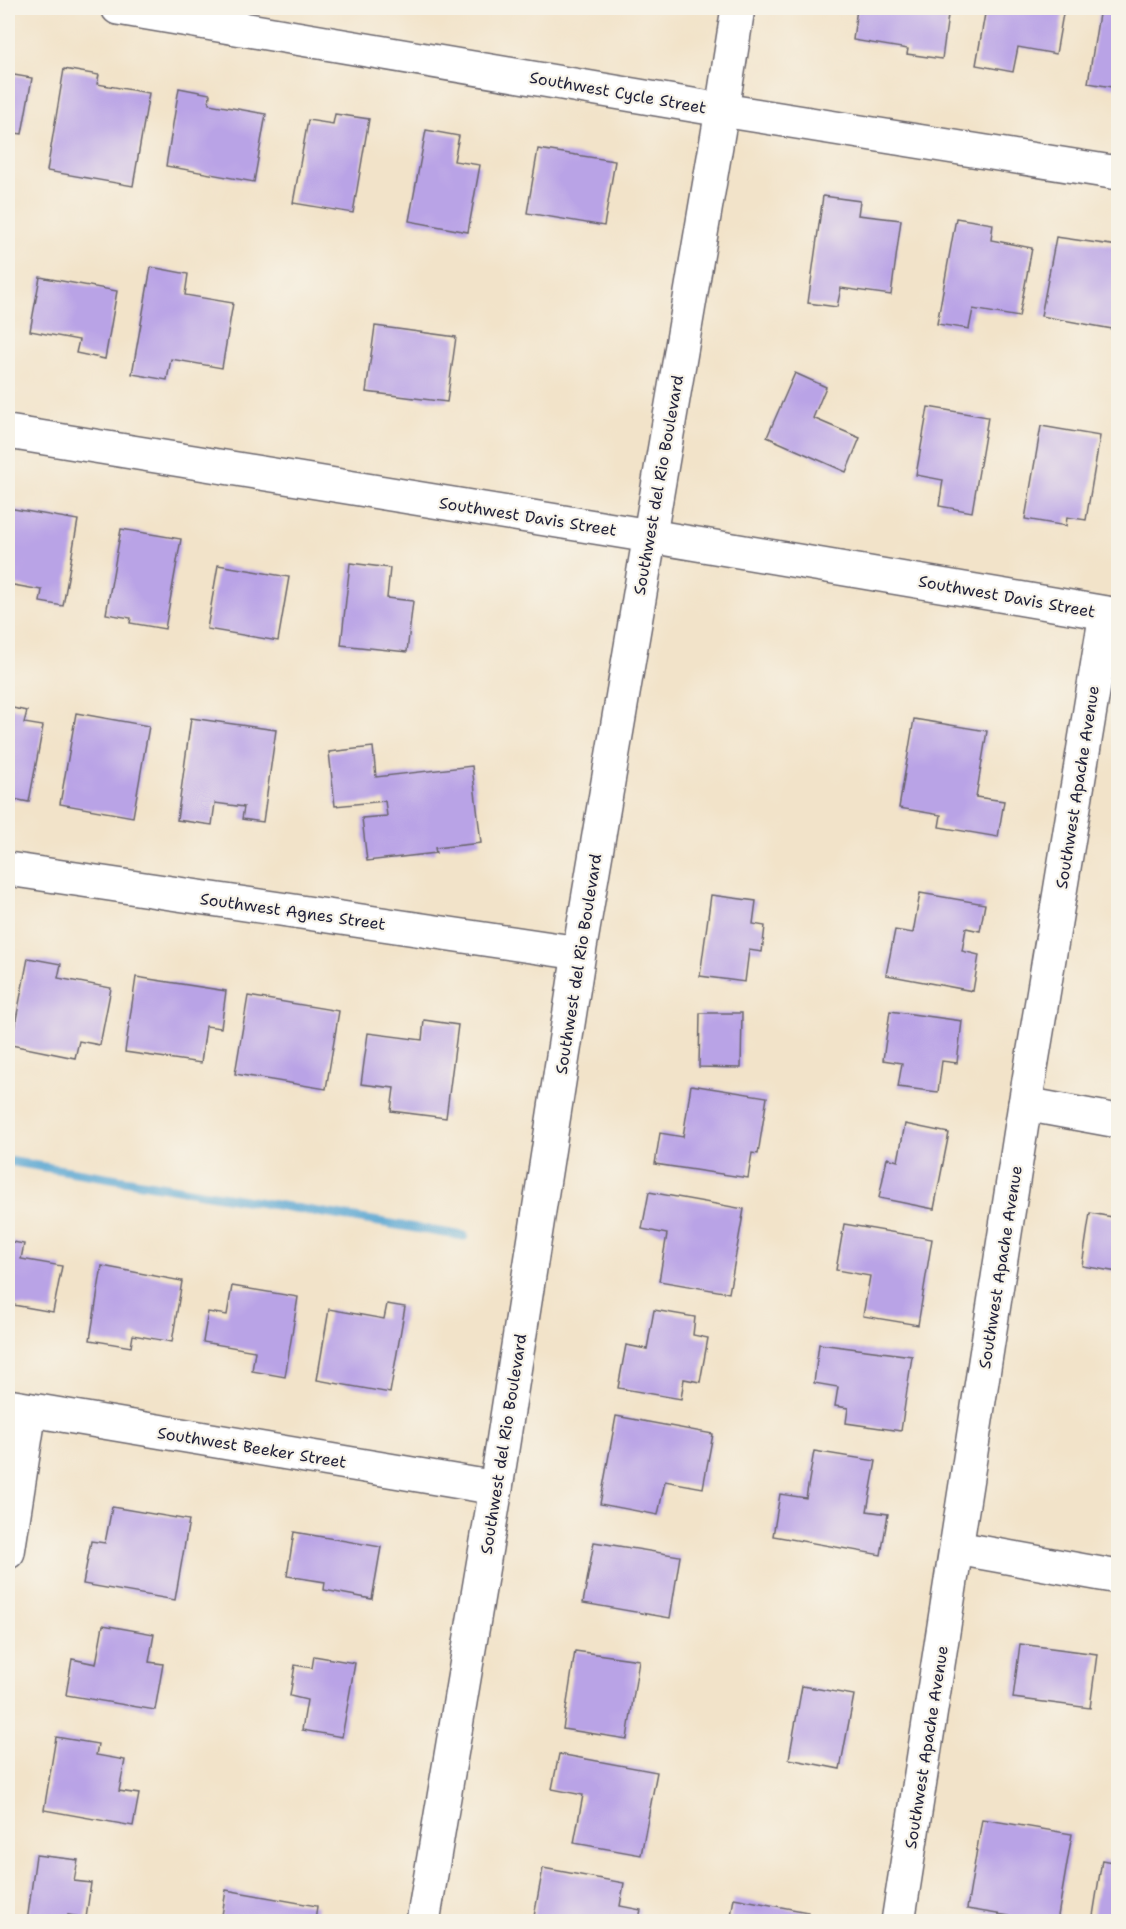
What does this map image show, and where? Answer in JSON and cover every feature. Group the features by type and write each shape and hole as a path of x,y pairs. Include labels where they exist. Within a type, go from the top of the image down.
{"street":[{"name":"Southwest Cycle Street","path":"118,8 722,110 1119,173"},
{"name":"Southwest del Rio Boulevard","path":"423,1922 496,1488 579,953 738,8"},
{"name":"Southwest Davis Street","path":"8,432 650,536 1112,614"},
{"name":"Southwest Apache Avenue","path":"898,1922 1025,1104 1112,614"},
{"name":"Southwest Agnes Street","path":"8,869 579,953"},
{"path":"1025,1104 1119,1121"},
{"path":"8,1552 19,1408"},
{"name":"Southwest Beeker Street","path":"19,1408 496,1488"},
{"path":"957,1548 1119,1577"}],"building":[{"path":"857,8 949,8 942,59 907,54 908,49 853,40"},
{"path":"986,8 1064,8 1056,54 1018,47 1013,72 976,65"},
{"path":"1100,8 1118,8 1118,88 1088,83"},
{"path":"64,69 99,75 97,84 149,93 133,186 47,171"},
{"path":"8,74 32,78 22,134 8,132"},
{"path":"179,88 210,94 209,104 266,114 254,182 166,166"},
{"path":"335,114 369,119 353,213 293,203 308,120 333,124"},
{"path":"426,130 459,136 454,161 480,165 468,232 409,221"},
{"path":"538,149 615,161 604,226 527,213"},
{"path":"823,196 860,201 858,215 901,220 891,295 841,288 837,307 808,303"},
{"path":"956,218 993,224 991,240 1032,248 1019,317 973,309 969,329 937,324"},
{"path":"1056,237 1118,246 1118,330 1041,316"},
{"path":"151,267 188,274 185,295 233,303 222,368 171,359 167,380 132,374"},
{"path":"40,277 117,291 105,359 76,353 79,340 30,331"},
{"path":"375,326 456,337 447,402 366,392"},
{"path":"795,373 826,387 813,418 860,438 846,472 767,437"},
{"path":"928,407 988,417 972,512 939,506 943,480 916,475"},
{"path":"1041,426 1100,436 1086,520 1067,517 1066,526 1025,519"},
{"path":"8,508 78,520 63,606 40,602 42,590 8,584"},
{"path":"121,529 181,539 165,629 130,623 131,618 106,614"},
{"path":"350,563 390,568 387,598 413,601 407,652 341,645"},
{"path":"218,565 289,577 278,641 207,629"},
{"path":"8,707 27,711 24,723 43,726 29,802 8,798"},
{"path":"76,713 149,726 133,817 60,804"},
{"path":"191,718 276,730 263,822 242,819 244,807 215,803 212,825 177,820"},
{"path":"914,719 987,731 976,797 1004,801 998,837 939,827 941,815 899,808"},
{"path":"373,747 376,777 472,766 481,843 435,848 436,853 367,861 362,818 387,816 385,801 335,806 329,752"},
{"path":"920,893 985,904 980,931 966,928 962,951 979,955 973,991 886,975 895,930 913,933"},
{"path":"711,895 756,901 753,924 765,926 762,952 749,950 745,982 700,976"},
{"path":"28,958 61,964 58,978 111,988 100,1045 79,1041 75,1058 11,1045"},
{"path":"136,977 226,991 221,1028 206,1026 201,1063 125,1052"},
{"path":"248,996 339,1011 326,1089 235,1074"},
{"path":"890,1011 962,1021 957,1063 942,1061 938,1092 898,1087 902,1063 883,1060"},
{"path":"700,1013 742,1013 741,1068 699,1067"},
{"path":"424,1020 458,1025 446,1118 391,1111 394,1088 361,1084 368,1033 422,1040"},
{"path":"691,1085 767,1097 758,1154 752,1153 748,1178 655,1164 660,1133 683,1137"},
{"path":"905,1124 949,1133 934,1209 879,1198 887,1158 898,1161"},
{"path":"649,1192 744,1209 729,1293 659,1281 667,1234 642,1229"},
{"path":"1090,1213 1118,1218 1118,1272 1082,1266"},
{"path":"844,1224 932,1239 918,1325 863,1316 870,1276 836,1270"},
{"path":"8,1241 24,1244 21,1259 62,1266 53,1312 8,1304"},
{"path":"102,1266 182,1281 172,1342 133,1335 131,1347 90,1340"},
{"path":"232,1286 298,1297 285,1377 252,1371 255,1351 203,1342 208,1312 227,1315"},
{"path":"387,1304 405,1307 390,1393 317,1380 329,1309 384,1319"},
{"path":"654,1310 695,1317 693,1335 708,1338 700,1382 684,1379 681,1399 618,1388 626,1345 647,1349"},
{"path":"819,1344 912,1356 901,1431 846,1423 848,1408 835,1406 838,1387 814,1383"},
{"path":"616,1416 713,1434 703,1488 665,1481 658,1515 600,1504"},
{"path":"814,1451 876,1461 867,1511 888,1514 881,1555 773,1536 780,1494 806,1498"},
{"path":"112,1507 189,1520 175,1600 83,1584 91,1541 105,1543"},
{"path":"294,1532 381,1547 372,1599 324,1590 325,1582 287,1576"},
{"path":"594,1542 680,1556 670,1618 583,1603"},
{"path":"103,1625 154,1634 149,1662 163,1664 155,1710 66,1695 72,1659 96,1664"},
{"path":"1020,1644 1097,1654 1090,1708 1013,1698"},
{"path":"575,1651 639,1660 627,1739 563,1729"},
{"path":"314,1656 355,1663 342,1737 302,1730 307,1700 290,1696 295,1665 312,1668"},
{"path":"802,1686 854,1695 840,1769 789,1759"},
{"path":"56,1737 98,1744 96,1755 125,1760 119,1791 139,1794 133,1826 44,1810"},
{"path":"559,1754 657,1772 641,1855 574,1843 583,1795 552,1789"},
{"path":"982,1819 1072,1834 1057,1922 1015,1922 1015,1917 967,1909"},
{"path":"36,1855 78,1860 74,1881 91,1883 86,1918 68,1915 68,1922 27,1922"},
{"path":"1102,1860 1118,1863 1118,1922 1092,1922"},
{"path":"543,1868 624,1883 620,1906 641,1910 638,1922 533,1922"},
{"path":"226,1890 317,1906 315,1922 221,1922"},
{"path":"734,1898 808,1912 806,1922 730,1922"}],"waterway":[{"path":"8,1161 464,1236"}]}
